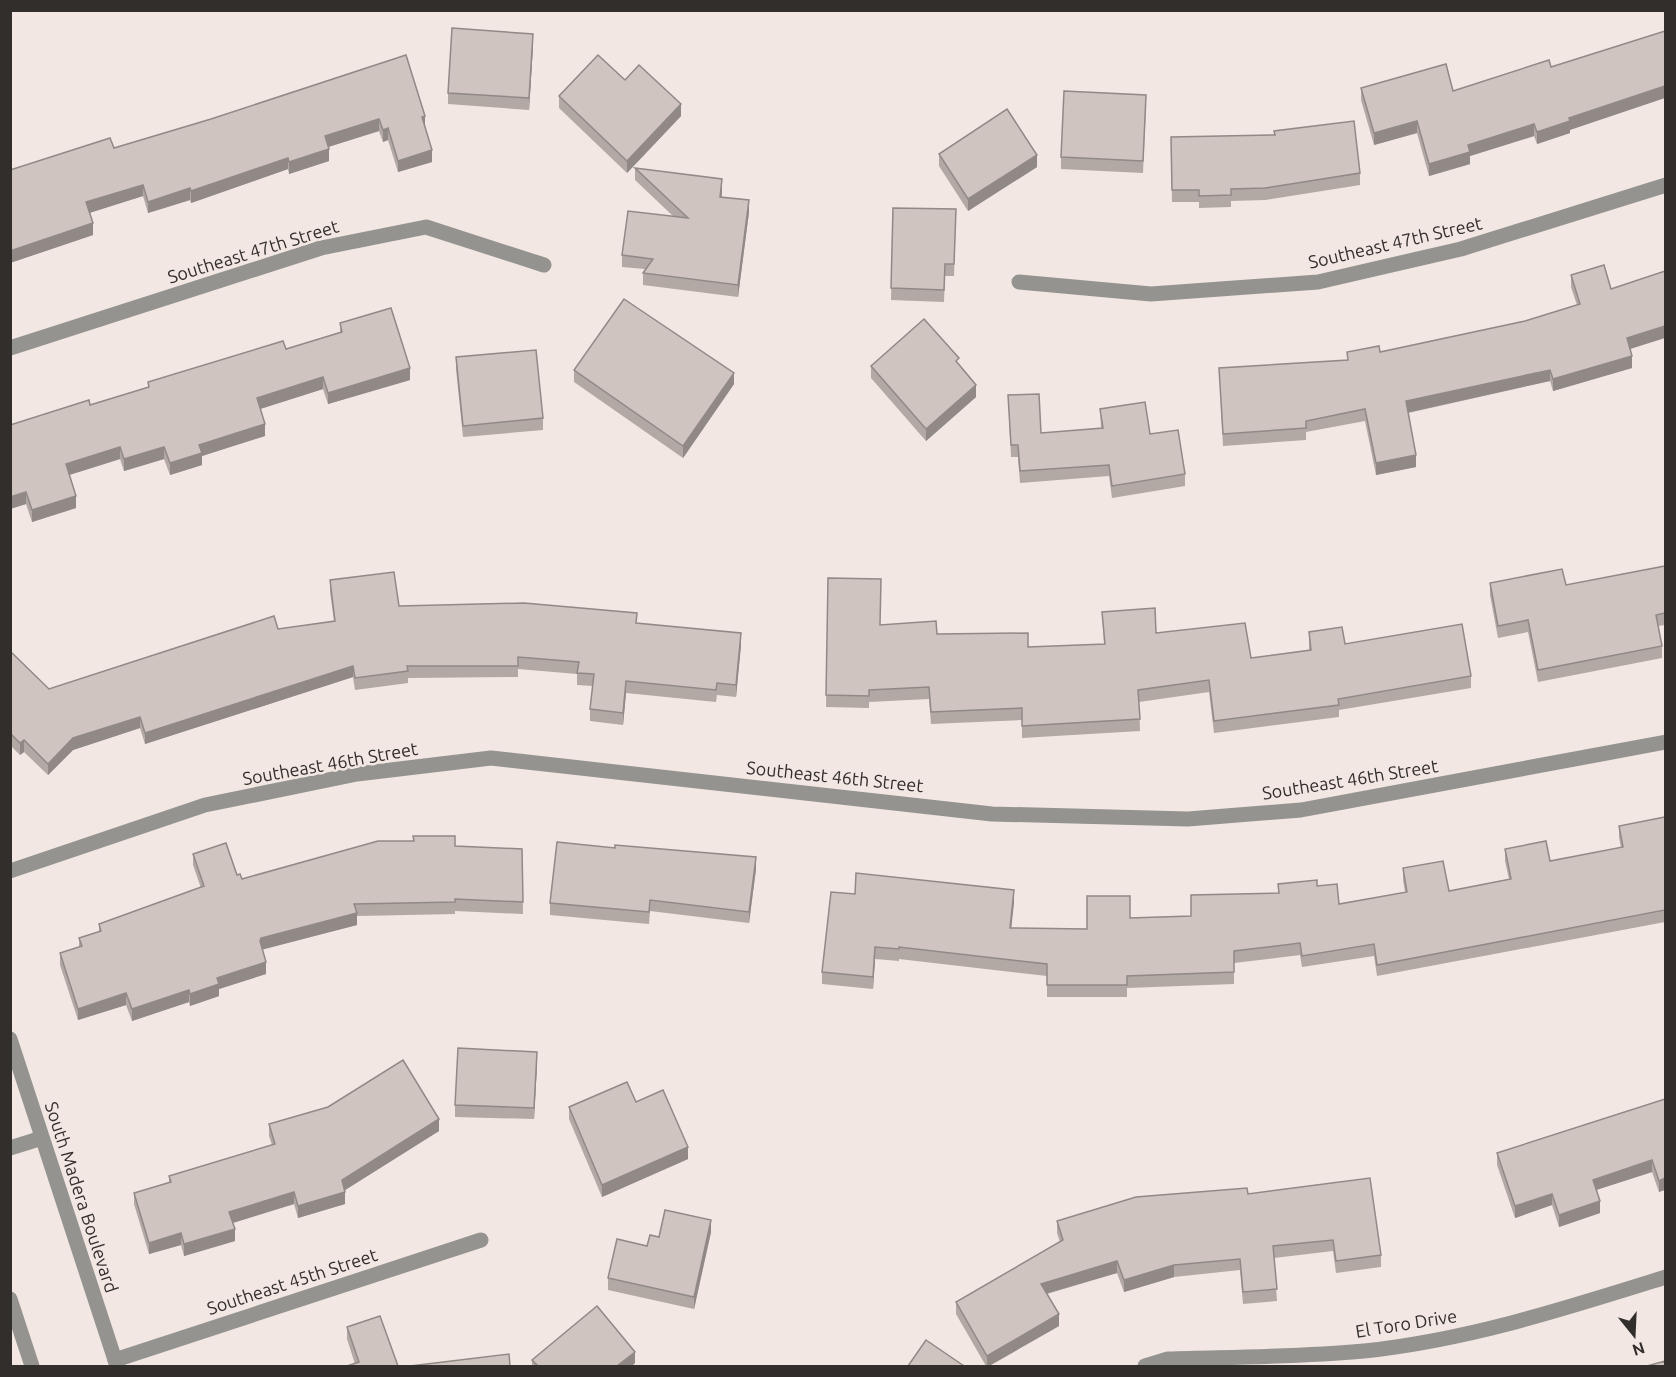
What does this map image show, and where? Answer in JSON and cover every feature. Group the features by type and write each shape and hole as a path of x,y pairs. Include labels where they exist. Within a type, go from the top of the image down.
{"street":[{"name":"Southeast 47th Street","path":"1019,282 1151,294 1318,282 1461,249 1665,185"},
{"name":"Southeast 47th Street","path":"10,348 321,248 426,227 544,266"},
{"name":"Southeast 46th Street","path":"10,871 205,805 357,774 491,758 992,814 1188,819 1301,810 1665,742"},
{"name":"South Madera Boulevard","path":"10,1039 116,1363"},
{"path":"10,1148 42,1138"},
{"name":"Southeast 45th Street","path":"116,1363 481,1240"},
{"name":"El Toro Drive","path":"1145,1366 1168,1359 1365,1351 1441,1338 1531,1320 1665,1277"},
{"path":"10,1299 32,1366"}],"building":[{"path":"452,28 533,34 529,98 448,93"},
{"path":"1665,31 1665,86 1569,118 1570,121 1537,132 1534,124 1468,145 1470,152 1429,164 1417,121 1374,133 1361,88 1446,64 1453,91 1549,60 1551,67"},
{"path":"406,55 425,116 422,117 432,150 398,161 388,128 383,130 379,119 325,136 329,149 289,162 288,158 191,191 190,188 148,202 143,185 86,202 93,223 10,251 10,170 110,138 114,148 211,119"},
{"path":"598,55 625,80 639,65 681,104 627,161 559,96"},
{"path":"1064,91 1146,95 1143,161 1061,157"},
{"path":"1007,109 1037,155 968,199 939,154"},
{"path":"1354,121 1360,173 1265,188 1231,189 1231,195 1199,196 1199,190 1172,190 1171,137 1275,135 1274,131"},
{"path":"635,168 722,179 720,197 749,200 738,285 643,273 653,259 622,255 628,211 688,218"},
{"path":"893,208 956,209 954,264 945,264 944,290 891,288"},
{"path":"1604,265 1611,289 1665,271 1665,326 1627,338 1632,356 1553,379 1550,370 1406,401 1416,455 1376,463 1365,409 1306,421 1306,428 1223,434 1219,368 1348,360 1347,352 1379,346 1380,352 1525,321 1580,304 1571,275"},
{"path":"624,299 734,373 683,446 574,370"},
{"path":"391,308 410,368 328,393 323,377 257,398 265,424 199,445 202,453 170,463 164,447 124,459 120,447 66,464 76,496 32,510 26,492 10,497 10,425 89,400 90,405 149,387 148,382 283,341 286,349 342,332 340,323"},
{"path":"924,319 959,358 956,361 976,385 926,429 871,366"},
{"path":"536,350 543,418 463,426 456,357"},
{"path":"1039,394 1041,433 1103,428 1100,409 1145,402 1150,434 1178,430 1185,474 1112,486 1109,465 1020,471 1018,445 1011,445 1008,395"},
{"path":"1665,566 1665,613 1656,615 1662,646 1538,670 1528,620 1498,626 1490,583 1562,569 1566,585"},
{"path":"394,572 399,606 524,603 637,613 636,623 741,633 736,685 717,683 716,690 626,681 623,713 590,709 594,674 577,673 579,662 518,657 518,666 407,666 408,671 355,678 353,666 145,733 140,717 73,738 48,764 24,740 20,743 10,733 10,651 49,689 274,616 278,629 335,621 330,580"},
{"path":"828,578 881,579 880,625 936,621 937,634 1028,633 1028,647 1105,644 1102,612 1155,608 1156,633 1245,623 1251,658 1311,650 1309,632 1342,627 1345,644 1462,624 1471,676 1338,699 1339,705 1214,721 1209,680 1138,690 1140,719 1022,726 1022,708 931,712 929,687 869,690 869,696 826,695"},
{"path":"1665,817 1665,910 1377,965 1374,944 1302,956 1300,943 1234,951 1234,972 1127,976 1127,985 1047,985 1047,964 899,947 899,949 875,947 873,977 822,972 831,892 855,894 856,873 1014,890 1010,928 1087,929 1087,896 1130,896 1130,918 1191,916 1191,895 1279,893 1278,884 1317,880 1317,886 1337,884 1339,904 1407,892 1403,868 1443,861 1449,891 1511,879 1505,849 1546,841 1550,861 1623,847 1619,826"},
{"path":"413,836 455,836 455,846 522,849 523,902 455,899 455,902 354,904 357,913 261,938 266,962 217,978 219,984 190,994 189,990 132,1009 126,993 78,1009 60,953 82,946 79,938 101,931 99,924 204,886 193,854 226,843 237,875 240,874 242,879 378,841 414,841"},
{"path":"557,842 756,857 749,912 650,900 649,912 550,903"},
{"path":"458,1048 537,1052 534,1108 455,1105"},
{"path":"403,1060 439,1119 342,1180 345,1192 298,1206 294,1192 229,1212 235,1229 184,1244 181,1233 149,1243 134,1193 171,1182 169,1176 275,1144 269,1124 328,1107"},
{"path":"627,1082 636,1102 663,1090 688,1147 602,1185 569,1107"},
{"path":"1665,1099 1665,1178 1659,1181 1652,1160 1593,1180 1600,1201 1559,1215 1552,1194 1515,1206 1497,1153"},
{"path":"1370,1178 1381,1255 1336,1261 1333,1240 1273,1246 1277,1289 1243,1292 1240,1259 1174,1265 1124,1280 1117,1261 1041,1284 1059,1314 987,1356 956,1302 1063,1240 1057,1221 1136,1197 1247,1188 1248,1194"},
{"path":"665,1210 711,1220 694,1297 608,1278 617,1239 647,1246 650,1235 659,1237"},
{"path":"597,1306 635,1352 617,1366 538,1366 532,1360"},
{"path":"380,1316 398,1366 347,1366 359,1362 347,1327"},
{"path":"926,1340 964,1366 908,1366"},
{"path":"509,1354 510,1366 410,1366"},
{"path":"1665,1361 1665,1366 1647,1366"}]}
